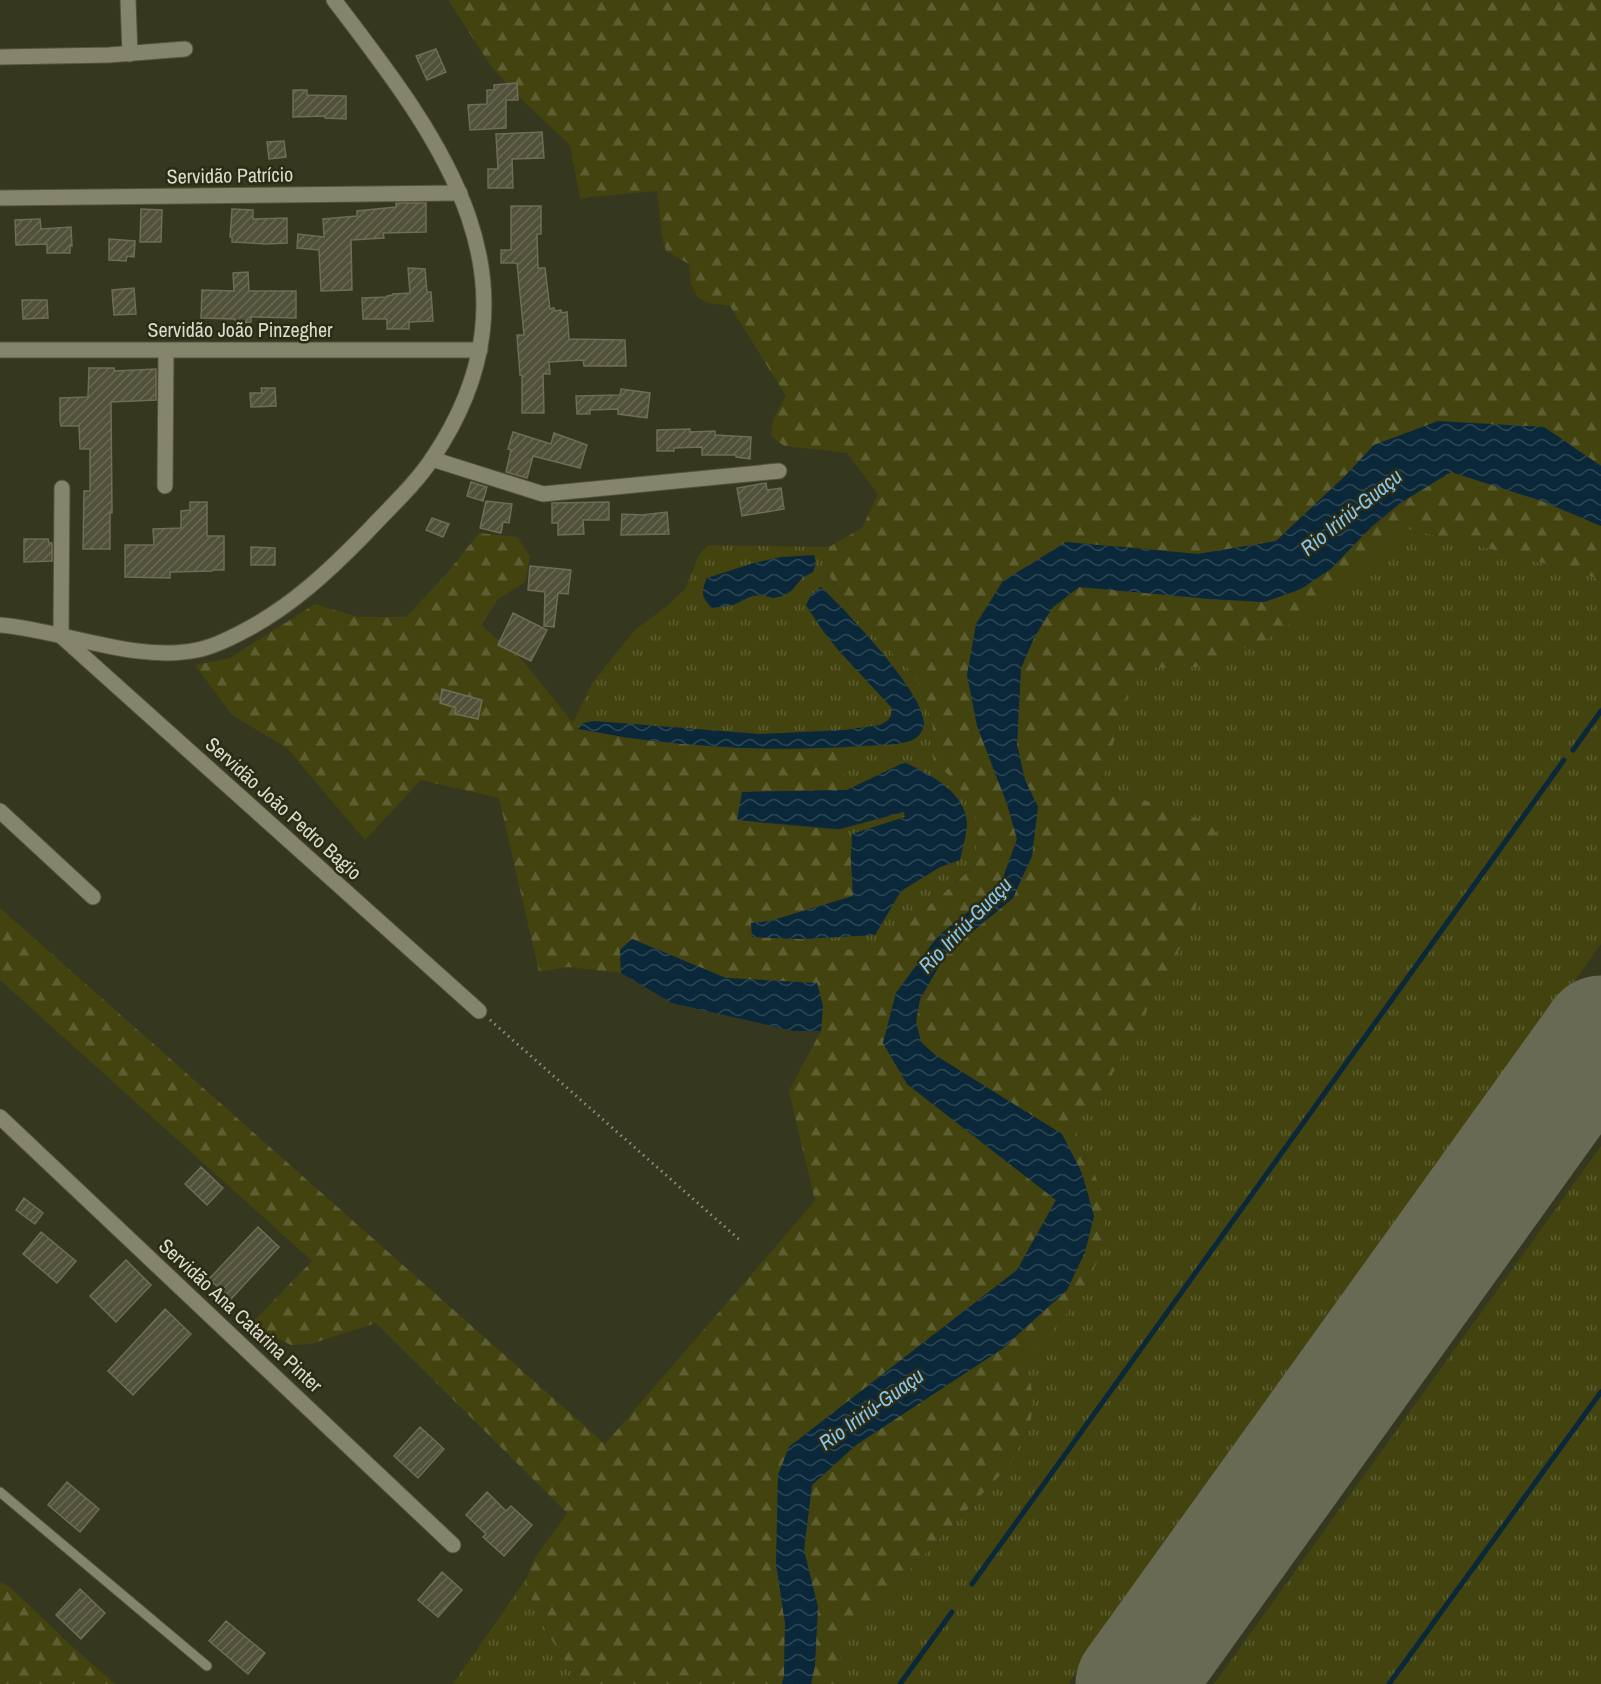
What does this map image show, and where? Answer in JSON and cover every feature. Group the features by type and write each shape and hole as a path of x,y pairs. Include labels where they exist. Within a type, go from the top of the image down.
{"street":[{"path":"128,0 130,54"},
{"path":"0,625 133,651 168,654 198,650 227,640 260,623 295,599 335,565 413,484 432,459 455,419 471,381 480,350 484,314 482,275 474,232 460,193 431,136 391,75 334,0"},
{"path":"0,57 109,56 185,50"},
{"name":"Servidão Patrício","path":"0,198 460,193"},
{"name":"Servidão João Pinzegher","path":"0,350 480,350"},
{"path":"165,486 166,350"},
{"path":"432,459 543,494 779,471"},
{"path":"61,636 63,488"},
{"name":"Servidão João Pedro Bagio","path":"61,636 479,1011"},
{"path":"0,811 93,897"},
{"name":"Servidão Ana Catarina Pinter","path":"0,1117 453,1545"}],"lane":[{"path":"0,1492 207,1666"}],"path":[{"path":"479,1011 742,1242"}],"green space":[{"path":"448,0 1601,0 1601,466 1544,427 1374,445 1344,477 1276,541 1198,554 1119,546 1003,581 1007,804 1017,839 1000,886 938,936 896,993 883,1043 907,1084 1056,1200 1017,1270 789,1447 776,1564 785,1623 782,1684 582,1684 539,1618 529,1589 528,1577 534,1561 567,1513 376,1323 311,1344 291,1345 250,1325 312,1261 0,980 0,908 605,1444 815,1201 789,1091 821,1031 817,983 726,978 632,939 620,950 621,973 568,967 539,972 499,798 421,780 365,840 287,748 232,715 195,665 230,658 315,604 358,617 406,617 449,571 479,533 517,537 530,556 525,582 498,599 481,625 523,661 578,729 654,741 749,748 841,747 847,790 743,792 760,823 839,830 851,859 853,896 770,921 751,923 752,937 801,939 830,950 859,949 877,943 937,899 973,867 978,840 975,812 955,781 934,761 931,749 933,728 925,695 913,673 859,621 828,574 829,547 862,528 878,494 847,453 784,446 771,436 773,419 786,396 730,306 709,303 698,298 691,284 689,264 666,251 662,237 657,191 580,198 570,145 524,102 491,66"},
{"path":"1451,472 1542,501 1601,526 1601,579 1408,529 1350,580 1308,612 1265,640 1198,667 1136,668 1101,785 1218,826 1189,931 1098,1101 1079,1121 1078,1140 1096,1176 1105,1209 1102,1247 1094,1270 1068,1312 1052,1331 1021,1360 1031,1384 1033,1405 1030,1425 1009,1466 854,1628 841,1654 835,1684 811,1684 815,1665 804,1550 812,1485 856,1445 1002,1349 1067,1290 1085,1252 1094,1216 1062,1134 935,1055 921,1042 916,1022 920,999 946,954 1013,898 1038,807 1025,780 1017,745 1021,668 1034,638 1052,608 1079,587 1264,602 1301,589 1401,503"},
{"path":"1408,529 1601,579 1601,944 1068,1684 835,1684 841,1654 854,1628 1009,1466 1030,1425 1031,1384 1021,1360 1060,1322 1096,1265 1093,1171 1078,1141 1076,1129 1081,1116 1098,1101 1217,826 1101,785 1136,667 1198,667 1265,640 1308,612 1350,580"},
{"path":"708,545 829,547 828,575 859,621 913,673 925,695 933,728 931,749 934,760 955,781 975,812 978,840 973,866 937,899 877,943 859,949 830,950 801,939 875,935 901,891 940,867 960,860 901,764 847,790 841,747 901,743 913,740 902,679 845,610 821,587 806,605 840,652 893,708 887,721 880,725 844,730 760,734 594,721 583,723 578,729 573,723 592,683 635,630 685,589 699,555","holes":["814,556 813,572 802,578 792,590 773,598 762,595 751,596 743,567 766,560"]},
{"path":"904,812 905,817 852,834 851,859 839,830"},
{"path":"1601,1146 1601,1684 1214,1684"},
{"path":"528,1576 531,1596 541,1622 582,1684 453,1684"},
{"path":"0,1582 10,1587 115,1684 0,1684"}],"water":[{"name":"Rio Iririú-Guaçu","path":"1438,421 1544,427 1601,466 1601,526 1542,501 1451,472 1400,503 1372,526 1331,569 1301,589 1264,602 1079,587 1052,608 1034,638 1021,668 1017,745 1025,780 1038,807 1032,856 1013,898 946,954 920,999 916,1022 921,1042 935,1055 1062,1134 1082,1173 1094,1216 1085,1252 1067,1290 1002,1349 856,1445 812,1485 804,1550 818,1607 815,1665 811,1684 782,1684 785,1623 776,1564 778,1475 789,1447 1017,1270 1056,1200 907,1084 883,1043 896,993 938,936 1000,886 1017,839 1007,804 977,726 967,675 976,624 1003,581 1066,542 1198,554 1276,541 1344,477 1374,445"},
{"path":"814,555 816,563 813,572 802,578 792,590 783,596 773,598 762,595 752,596 733,605 712,608 704,597 703,590 707,578 781,557"},
{"path":"821,587 882,652 912,693 921,710 924,724 915,739 885,745 757,748 645,740 578,729 583,723 594,721 760,734 844,730 880,725 887,721 891,716 892,708 840,652 806,605 811,595"},
{"path":"906,763 936,779 960,802 967,823 960,860 940,867 901,891 875,935 801,939 752,937 751,923 770,921 853,896 852,834 905,817 904,812 839,829 737,820 742,792 847,790"},
{"path":"632,939 726,978 817,983 823,1006 821,1031 794,1031 672,1003 621,973 620,950"}],"building":[{"path":"436,49 446,72 427,80 416,56"},
{"path":"517,83 518,100 506,100 506,128 470,130 468,105 487,104 487,90 494,90 494,85"},
{"path":"293,90 307,90 307,95 346,96 346,119 325,118 325,116 293,117"},
{"path":"542,132 544,158 512,159 513,188 488,188 488,169 498,169 496,134"},
{"path":"284,141 286,157 269,159 267,142"},
{"path":"396,203 426,203 426,232 383,233 384,238 351,240 352,290 321,291 319,250 297,248 298,234 324,237 323,219 357,216 357,211 396,207"},
{"path":"511,206 541,206 541,234 537,234 538,268 545,268 550,309 561,310 562,313 567,312 569,339 625,340 626,366 584,366 583,360 549,362 550,374 543,374 544,413 522,413 522,375 520,375 517,335 524,335 517,263 501,263 501,250 511,250"},
{"path":"141,209 162,210 161,242 140,242"},
{"path":"232,209 253,210 253,219 287,218 287,243 232,242 232,237 230,237"},
{"path":"40,219 41,229 71,227 70,253 47,253 47,244 16,245 15,220"},
{"path":"109,239 135,241 134,257 127,256 126,261 109,260"},
{"path":"408,268 425,269 427,292 431,292 433,321 409,322 409,329 387,329 387,319 363,319 362,298 410,293"},
{"path":"248,272 249,291 296,291 296,318 251,317 251,322 236,323 235,319 201,318 202,290 234,291 233,273"},
{"path":"134,288 136,314 114,315 112,290"},
{"path":"22,300 47,300 48,318 23,319"},
{"path":"89,368 114,368 115,371 156,369 156,400 111,402 110,549 83,549 84,491 90,491 90,449 80,449 79,426 61,426 60,421 60,398 88,397"},
{"path":"261,388 275,388 276,406 251,407 250,393 262,393"},
{"path":"621,389 650,393 647,418 618,414 618,409 590,410 590,414 577,414 576,396 620,395"},
{"path":"690,429 690,432 715,431 715,435 751,437 750,459 736,457 736,455 702,455 702,447 657,451 657,430"},
{"path":"513,432 551,444 554,433 587,445 580,468 533,456 527,478 506,472 511,450 508,449"},
{"path":"471,482 487,487 483,501 467,496"},
{"path":"766,483 767,490 781,488 784,509 742,516 737,488"},
{"path":"486,501 512,504 509,523 503,522 501,533 480,528"},
{"path":"190,502 207,502 207,536 224,536 224,570 170,572 170,578 125,577 125,545 154,545 153,529 181,528 181,511 190,510"},
{"path":"609,502 609,520 583,520 584,534 558,535 558,523 552,523 552,503"},
{"path":"667,512 669,534 621,535 622,514 642,515"},
{"path":"432,518 449,524 443,537 426,530"},
{"path":"24,539 48,539 49,543 52,543 52,561 24,562"},
{"path":"251,547 275,548 275,565 251,565"},
{"path":"530,566 571,570 568,594 558,593 554,627 544,626 545,592 528,590"},
{"path":"513,613 547,630 531,661 498,645"},
{"path":"442,689 482,700 478,719 455,714 456,708 440,703"},
{"path":"201,1167 223,1188 207,1205 185,1184"},
{"path":"24,1198 43,1213 35,1224 16,1210"},
{"path":"258,1227 279,1247 231,1299 209,1279"},
{"path":"41,1232 76,1261 57,1283 23,1254"},
{"path":"126,1260 151,1285 116,1322 90,1296"},
{"path":"165,1309 191,1334 133,1395 108,1371"},
{"path":"420,1427 444,1449 418,1478 394,1456"},
{"path":"67,1482 99,1509 80,1532 48,1505"},
{"path":"487,1492 506,1511 511,1506 532,1525 504,1556 483,1537 486,1534 466,1515"},
{"path":"442,1572 462,1590 438,1617 418,1600"},
{"path":"80,1589 105,1613 81,1639 56,1615"},
{"path":"226,1621 265,1653 248,1674 209,1641"}],"waterway":[{"path":"1573,750 1601,711"},
{"path":"972,1584 1564,760"},
{"path":"1389,1684 1601,1392"},
{"path":"900,1684 952,1612"}],"runway":[{"path":"1134,1684 1601,1034"}]}
